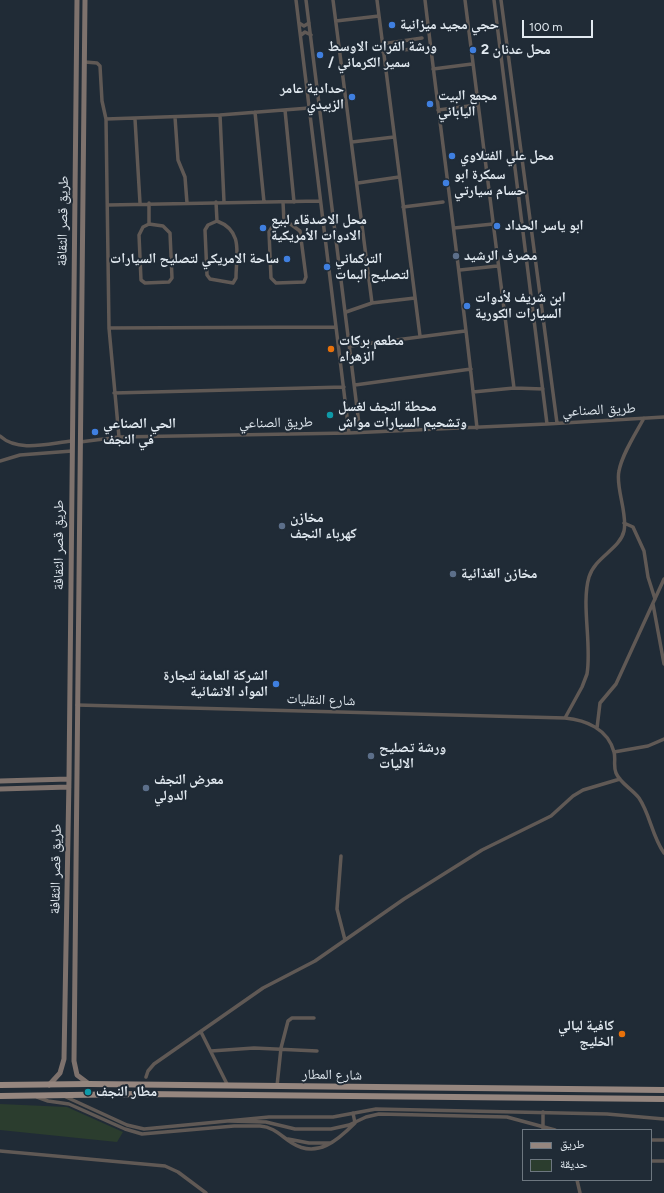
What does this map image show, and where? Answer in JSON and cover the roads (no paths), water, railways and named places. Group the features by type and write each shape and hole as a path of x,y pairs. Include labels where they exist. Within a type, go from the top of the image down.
{"main road":[{"name":"شارع المطار","path":"0,1085 89,1084 664,1090"},
{"path":"215,1086 220,1090 216,1096"},
{"path":"236,1086 232,1091 236,1097"},
{"name":"شارع المطار","path":"0,1096 62,1095 664,1099"}],"street":[{"name":"طريق قصر الثقافة","path":"49,1085 60,1073 64,1059 69,787 77,0"},
{"path":"85,0 85,62 97,63 100,66 102,101 106,119 109,328 119,437"},
{"path":"296,0 349,433"},
{"path":"306,0 360,432"},
{"path":"333,0 358,183 372,303"},
{"path":"377,0 420,336"},
{"path":"424,0 460,270 465,331 477,428"},
{"path":"465,0 497,266 514,388"},
{"path":"494,0 547,424"},
{"path":"501,0 557,423"},
{"path":"336,21 379,16"},
{"path":"299,23 304,26 309,23"},
{"path":"301,35 305,32 311,34"},
{"path":"382,44 422,38"},
{"path":"383,52 423,48"},
{"name":"طريق قصر الثقافة","path":"85,62 82,394 76,705 74,1061 77,1075 89,1084"},
{"path":"433,69 472,64"},
{"path":"438,110 477,105"},
{"path":"106,119 220,115 309,108"},
{"path":"285,110 294,202"},
{"path":"255,112 264,202"},
{"path":"220,115 224,202"},
{"path":"175,117 178,160 185,177 187,203"},
{"path":"135,119 140,203"},
{"path":"352,142 394,137"},
{"path":"358,183 399,177"},
{"path":"108,205 140,203 320,201"},
{"path":"216,202 217,221"},
{"path":"283,202 284,222"},
{"path":"403,207 443,202"},
{"path":"519,202 528,202"},
{"path":"149,203 149,224"},
{"path":"217,221 232,230 236,239 236,278 233,282 210,279 207,275 204,230 208,225 217,221"},
{"path":"284,222 289,223 300,231 306,277 304,282 276,283 271,278 269,232 272,227 284,222"},
{"path":"149,224 163,226 170,233 172,278 169,282 145,283 141,280 139,235 143,227 149,224"},
{"path":"454,228 493,224"},
{"path":"460,270 497,266"},
{"path":"346,312 372,303 415,298"},
{"path":"534,319 543,318"},
{"path":"109,328 336,327"},
{"path":"350,346 465,331"},
{"path":"355,385 470,369"},
{"path":"114,393 344,387"},
{"path":"473,392 514,388 543,389"},
{"name":"طريق الصناعي","path":"80,442 119,437 349,433 477,428 664,417"},
{"path":"565,718 582,687 587,674 587,593 589,577 596,562 620,540 624,529 618,471 644,418"},
{"path":"72,425 81,425"},
{"path":"0,436 8,442 20,445 72,441"},
{"path":"0,461 20,455 72,451"},
{"path":"71,519 79,518"},
{"path":"624,523 633,527 644,551 648,577 655,598"},
{"path":"664,579 616,684 600,703 597,728 606,738 614,752 615,769 620,779 639,798 654,836 664,853"},
{"path":"653,604 664,664"},
{"name":"شارع النقليات","path":"76,705 565,718 585,721 597,728"},
{"path":"614,752 648,746 664,739"},
{"path":"0,781 69,779"},
{"path":"146,1077 152,1066 263,988 316,961 404,899 482,850 555,813 578,792 594,785 620,779"},
{"path":"0,789 69,787"},
{"path":"341,856 337,909 345,940"},
{"path":"276,1086 281,1048 289,1019 314,1018"},
{"path":"201,1032 228,1086"},
{"path":"211,1051 281,1048 317,1051"},
{"path":"33,1095 48,1101 69,1104 137,1133 260,1126 274,1130 288,1139 309,1143 331,1143 341,1137 355,1123"},
{"path":"62,1095 136,1128 228,1121 266,1122 295,1128 331,1129 355,1123 369,1116 384,1113 505,1116 543,1128 543,1112"},
{"path":"228,1121 242,1118 333,1117 376,1109 607,1114 664,1119"},
{"path":"353,1113 355,1123"},
{"path":"280,1125 281,1118"},
{"path":"652,1140 664,1140"},
{"path":"0,1151 165,1166 178,1172 206,1193"},
{"path":"652,1161 664,1161"},
{"path":"577,1181 580,1193"}],"place":[{"name":"حجي مجيد ميزانية","path":"392,25"},
{"name":"محل عدنان 2","path":"473,50"},
{"name":"ورشة الفرات الاوسط / سمير الكرماني","path":"320,55"},
{"name":"حدادية عامر الزبيدي","path":"352,97"},
{"name":"مجمع البيت الياباني","path":"430,104"},
{"name":"محل علي الفتلاوي","path":"452,156"},
{"name":"سمكرة ابو حسام سيارتي","path":"446,183"},
{"name":"ابو ياسر الحداد","path":"497,226"},
{"name":"محل الاصدقاء لبيع الادوات الأمريكية","path":"263,228"},
{"name":"مصرف الرشيد","path":"456,256"},
{"name":"ساحة الامريكي لتصليح السيارات","path":"287,259"},
{"name":"التركماني لتصليح البمات","path":"327,267"},
{"name":"ابن شريف لأدوات السيارات الكورية","path":"467,306"},
{"name":"مطعم بركات الزهراء","path":"331,349"},
{"name":"محطة النجف لغسل وتشحيم السيارات مواش","path":"330,415"},
{"name":"الحي الصناعي في النجف","path":"95,432"},
{"name":"مخازن كهرباء النجف","path":"282,526"},
{"name":"مخازن الغذائية","path":"453,574"},
{"name":"الشركة العامة لتجارة المواد الانشائية","path":"276,684"},
{"name":"ورشة تصليح الاليات","path":"371,756"},
{"name":"معرض النجف الدولي","path":"146,788"},
{"name":"كافية ليالي الخليج","path":"622,1034"},
{"name":"مطار النجف","path":"88,1092"}]}
